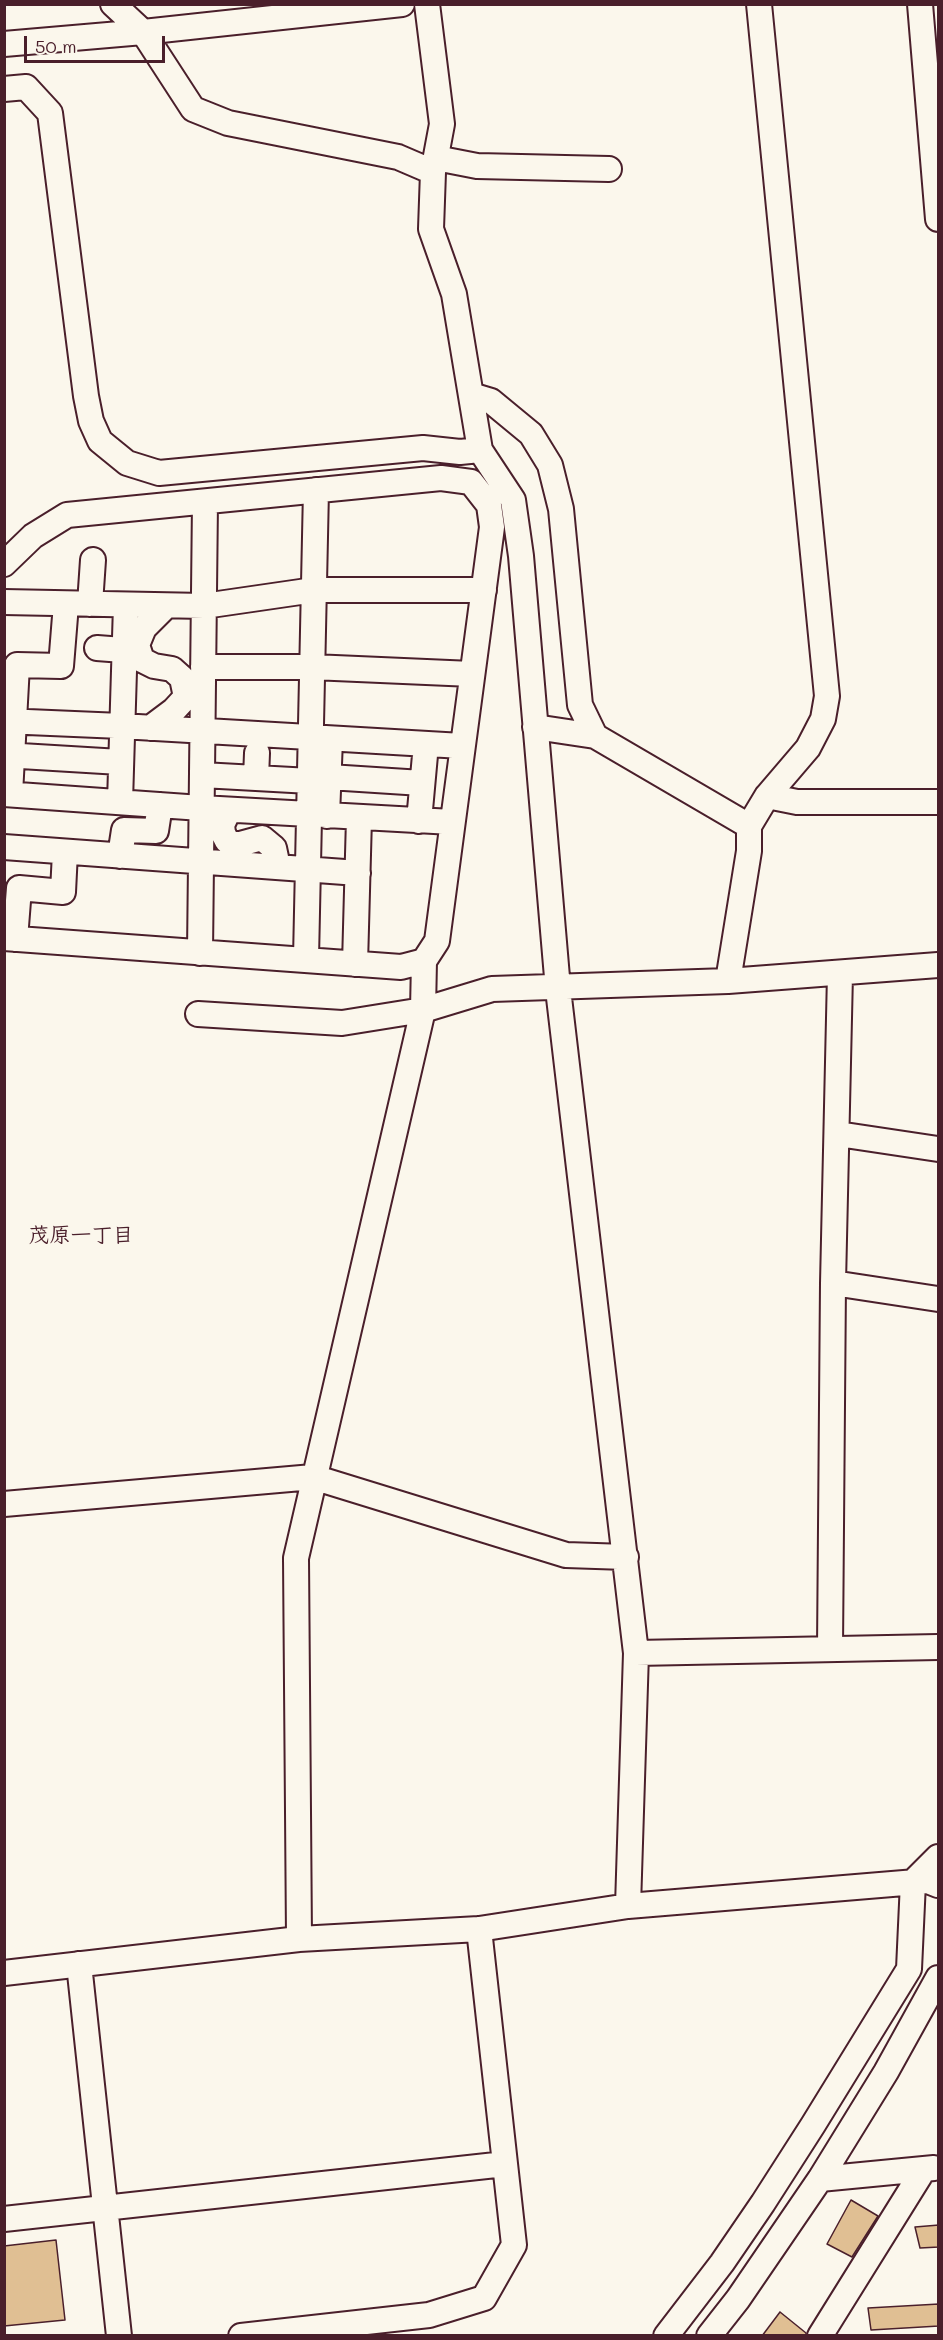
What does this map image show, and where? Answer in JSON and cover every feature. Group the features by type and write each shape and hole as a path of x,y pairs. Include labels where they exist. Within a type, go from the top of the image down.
{"street":[{"path":"113,4 142,32 194,109 228,123 434,165 609,169"},
{"path":"4,44 142,32 402,4"},
{"path":"427,4 442,124 434,165 431,229 454,294 480,450 513,500 521,556 558,989 636,1653 628,1906"},
{"path":"728,981 749,851 749,826 767,796 808,748 823,719 827,696 759,4"},
{"path":"920,4 939,219"},
{"path":"4,89 26,87 50,113 91,421 100,441 127,463 159,473 423,448 460,452 480,450"},
{"path":"471,395 491,401 531,434 550,465 561,510 580,705 595,736"},
{"path":"4,564 33,537 66,515 441,478 471,482 489,505 492,527 436,941 424,961 423,1010 296,1558 299,1939"},
{"path":"306,959 308,869 318,816 320,739 312,667 316,490"},
{"path":"200,953 205,502"},
{"path":"90,604 93,560"},
{"path":"4,602 204,606 314,590 484,590"},
{"path":"66,604 61,666 17,665 10,722 7,794 318,816 452,822"},
{"path":"120,802 126,605"},
{"path":"150,728 174,710 186,697 182,678 172,669 154,666 142,660 137,645 144,628 166,606"},
{"path":"97,648 123,650"},
{"path":"203,667 312,667 472,674"},
{"path":"10,722 121,726 462,746"},
{"path":"535,727 595,736 749,826"},
{"path":"419,821 426,744"},
{"path":"256,778 257,753"},
{"path":"8,755 120,762"},
{"path":"202,775 319,779 368,771 422,783"},
{"path":"767,796 797,802 939,802"},
{"path":"120,856 124,830 156,831 160,805"},
{"path":"229,810 222,825 227,841 240,844 262,838 274,848 278,867"},
{"path":"355,964 359,818"},
{"path":"4,847 358,873"},
{"path":"65,852 63,892 19,888 10,938 401,967 424,961"},
{"path":"198,1014 342,1023 423,1010 492,989 558,989 728,981 939,966"},
{"path":"830,1648 833,1283 840,974"},
{"path":"838,1134 939,1149"},
{"path":"833,1283 939,1299"},
{"path":"4,1504 313,1477 566,1555 626,1557"},
{"path":"636,1653 939,1647"},
{"path":"666,2336 722,2263 763,2203 909,1969 913,1882 939,1857"},
{"path":"4,1973 299,1939 479,1929 628,1906 913,1882 928,1881 939,1885"},
{"path":"250,2335 429,2315 484,2298 514,2245 479,1929"},
{"path":"79,1964 118,2336"},
{"path":"709,2336 738,2299 820,2179 886,2072 939,1978"},
{"path":"4,2219 505,2164"},
{"path":"820,2179 931,2168"},
{"path":"820,2336 931,2168"}],"building":[{"path":"851,2200 878,2216 852,2257 827,2244"},
{"path":"939,2225 939,2247 920,2248 915,2227"},
{"path":"56,2240 65,2320 4,2326 4,2246"},
{"path":"939,2304 939,2326 871,2330 868,2308"},
{"path":"780,2312 806,2333 806,2336 762,2336"}],"district":[{"name":"茂原一丁目","path":"81,1236"}]}
